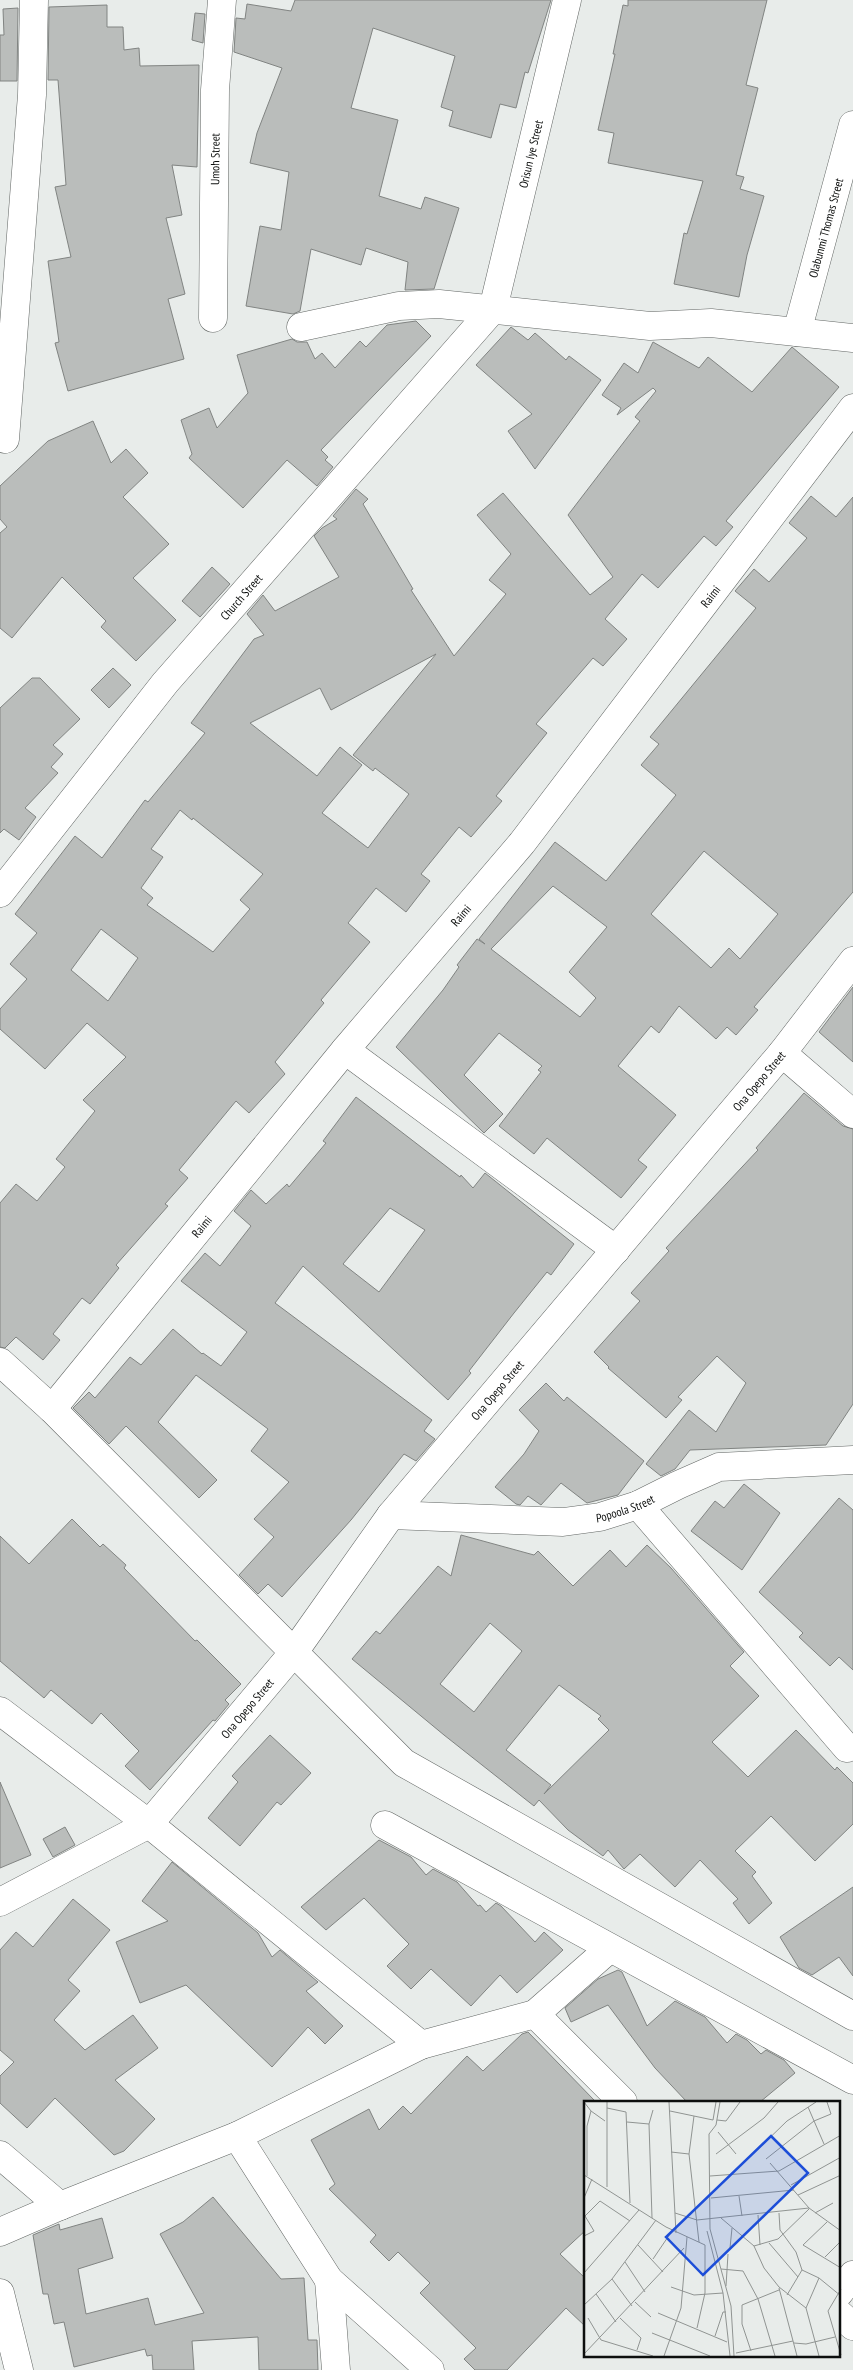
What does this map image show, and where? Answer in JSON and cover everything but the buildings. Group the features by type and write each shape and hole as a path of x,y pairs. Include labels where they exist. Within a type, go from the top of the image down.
{"street":[{"path":"5,440 32,95 34,0"},
{"name":"Umoh Street","path":"213,318 215,90 222,0"},
{"name":"Orisun Iye Street","path":"493,309 567,0"},
{"name":"Olabunmi Thomas Street","path":"797,332 853,125"},
{"path":"301,327 398,306 439,304 650,326 711,323 853,338"},
{"name":"Church Street","path":"0,894 165,683 493,309"},
{"name":"Raimi","path":"52,1409 345,1050 522,843 853,408"},
{"name":"Ona Opepo Street","path":"149,1824 291,1656 391,1515 782,1054 853,961"},
{"path":"345,1050 616,1250"},
{"path":"782,1054 853,1114"},
{"path":"0,1362 52,1409 291,1656 404,1763 853,2016"},
{"name":"Popoola Street","path":"391,1515 563,1522 600,1517 638,1505 719,1467 853,1460"},
{"path":"638,1505 847,1748"},
{"path":"0,1711 149,1824 421,2045"},
{"path":"0,1902 149,1824"},
{"path":"385,1825 609,1949 853,2080"},
{"path":"0,2232 60,2206 237,2136 421,2045 534,2014 609,1949"},
{"path":"534,2014 622,2101"},
{"path":"237,2136 329,2280 430,2370"},
{"path":"0,2155 60,2206"},
{"path":"840,2292 853,2275"},
{"path":"329,2280 336,2370"},
{"path":"0,2293 19,2370"},
{"path":"840,2315 853,2326"}]}
